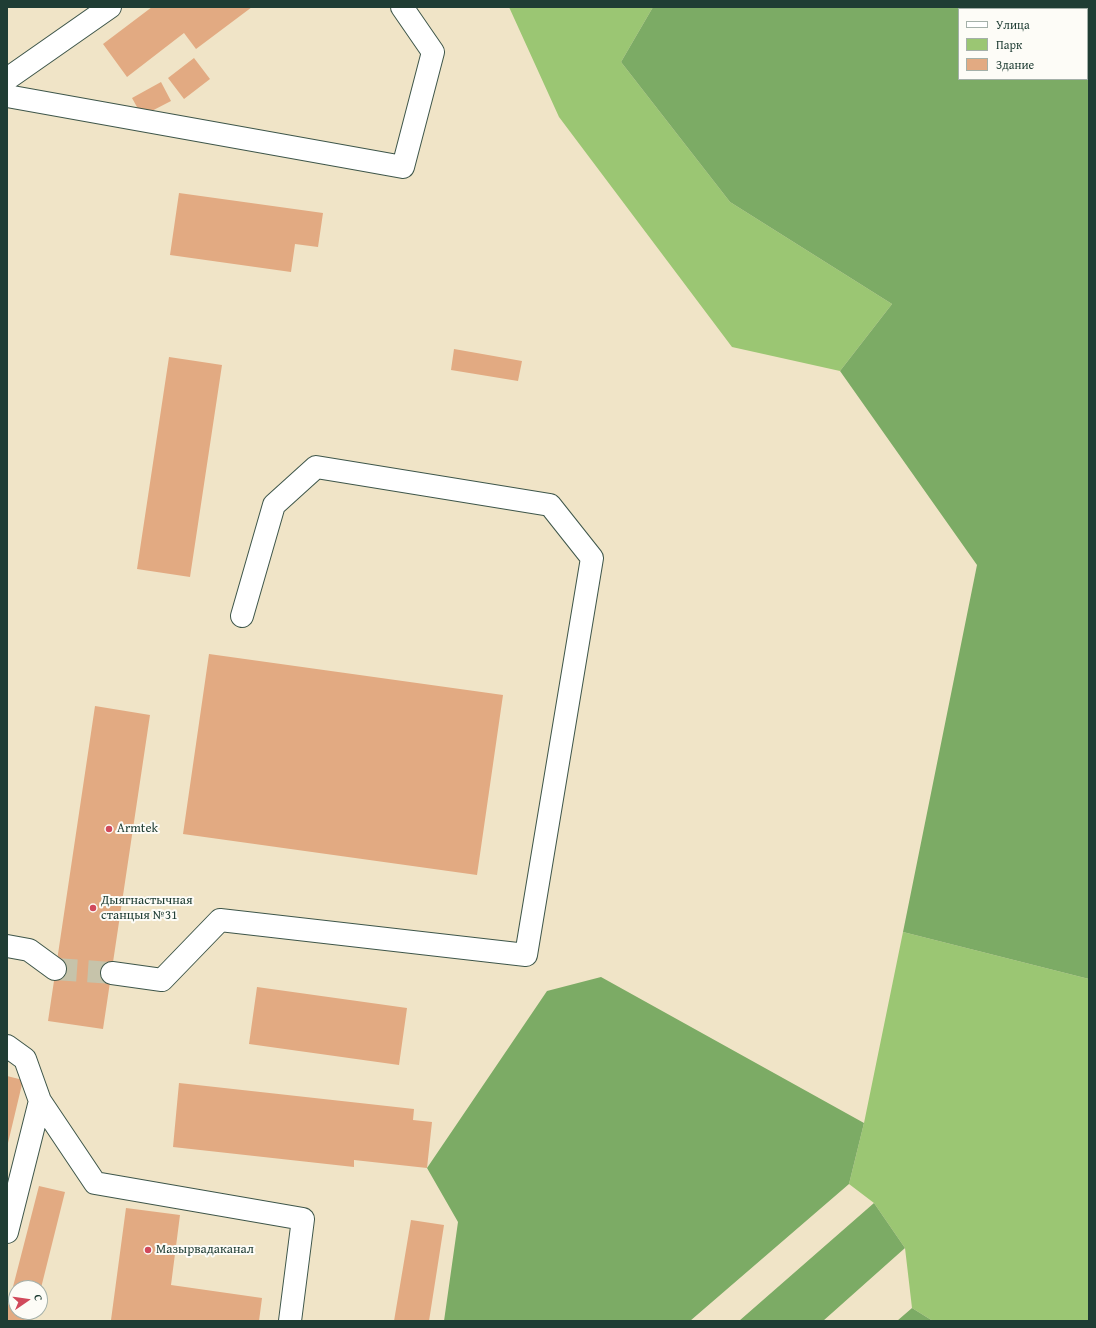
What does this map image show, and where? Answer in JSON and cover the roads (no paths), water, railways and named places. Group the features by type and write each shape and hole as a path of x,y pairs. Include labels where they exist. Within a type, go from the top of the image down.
{"lane":[{"path":"7,79 110,7"},
{"path":"7,96 402,167 433,52 402,7"},
{"path":"112,973 162,980 220,920 526,955 592,558 550,505 316,467 274,505 242,616"},
{"path":"7,946 29,950 55,969"},
{"path":"7,1046 25,1059 40,1101 95,1182 303,1219 290,1321"},
{"path":"7,1232 40,1101"}],"tunnel":[{"path":"55,969 112,973"}],"place":[{"name":"Armtek","path":"109,829"},
{"name":"Дыягнастычная станцыя №31","path":"93,908"},
{"name":"Мазырвадаканал","path":"148,1250"}]}
